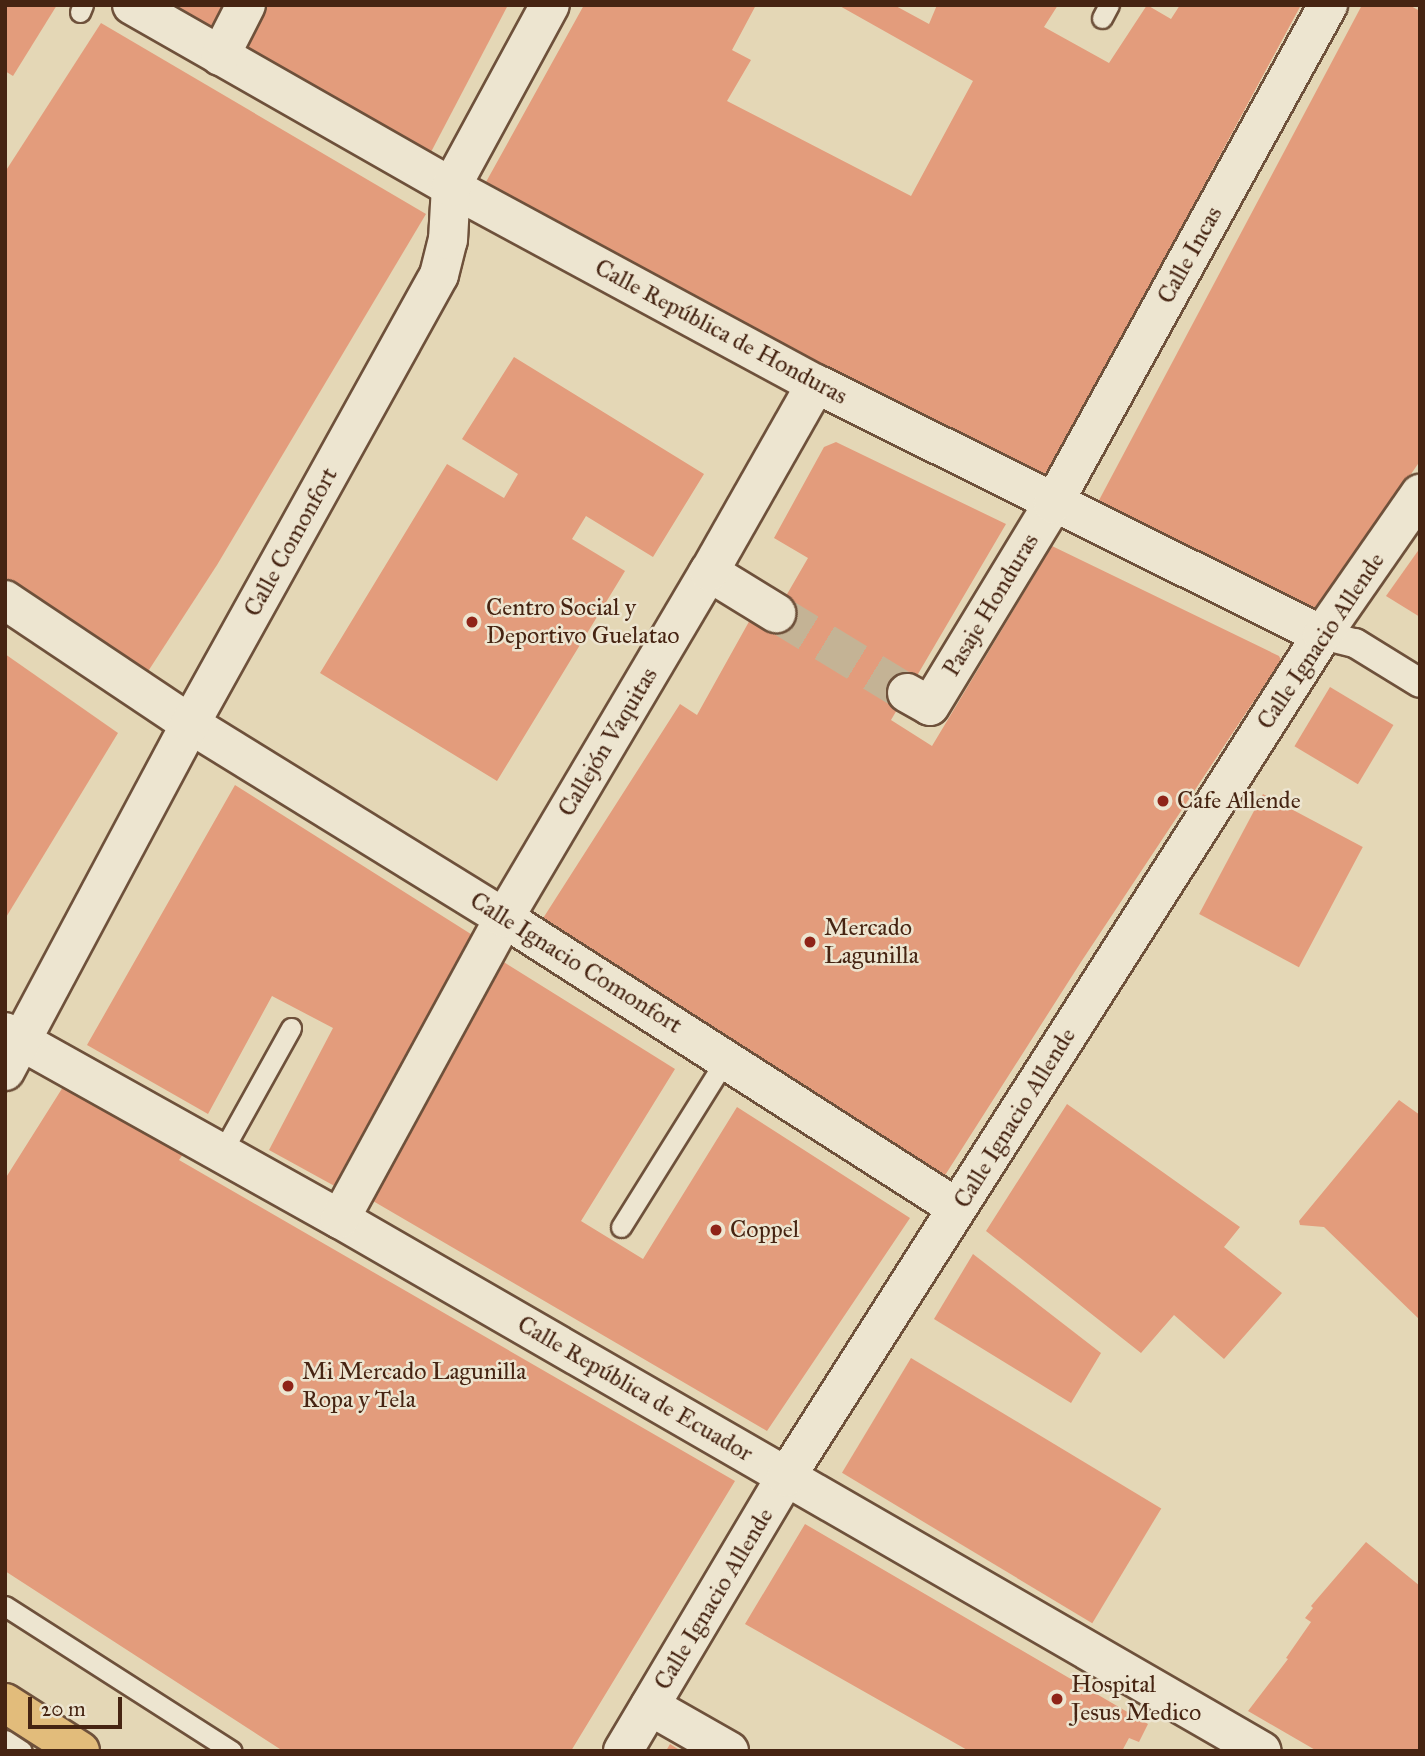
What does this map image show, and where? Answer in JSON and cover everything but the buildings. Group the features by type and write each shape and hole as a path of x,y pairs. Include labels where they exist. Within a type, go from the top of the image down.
{"main road":[{"path":"5,1703 80,1751"}],"street":[{"name":"Calle República de Honduras","path":"132,5 451,187 816,384 1053,504 1322,635"},
{"path":"220,55 246,5"},
{"name":"Calle Comonfort","path":"11,1048 439,275 448,240 451,187 550,5"},
{"name":"Calle Incas","path":"1053,504 1328,5"},
{"name":"Callejón Vaquitas","path":"340,1219 504,918 709,572 816,384"},
{"name":"Calle Ignacio Allende","path":"623,1751 786,1477 1322,635 1420,495"},
{"name":"Pasaje Honduras","path":"918,699 1053,504"},
{"path":"709,572 776,613"},
{"name":"Calle Ignacio Comonfort","path":"5,600 190,724 504,918 957,1208"},
{"path":"1322,635 1355,643 1420,683"},
{"name":"Calle República de Ecuador","path":"11,1048 222,1152 1262,1751"},
{"path":"650,1706 729,1751"}],"lane":[{"path":"222,1152 292,1028"},
{"path":"621,1227 726,1059"},
{"path":"5,1606 232,1751"},
{"path":"5,1740 22,1751"}],"tunnel":[{"path":"776,613 907,693"}],"place":[{"name":"Centro Social y Deportivo Guelatao","path":"472,622"},
{"name":"Cafe Allende","path":"1163,801"},
{"name":"Mercado Lagunilla","path":"810,942"},
{"name":"Coppel","path":"716,1230"},
{"name":"Mi Mercado Lagunilla Ropa y Tela","path":"288,1386"},
{"name":"Hospital Jesus Medico","path":"1057,1699"}]}
